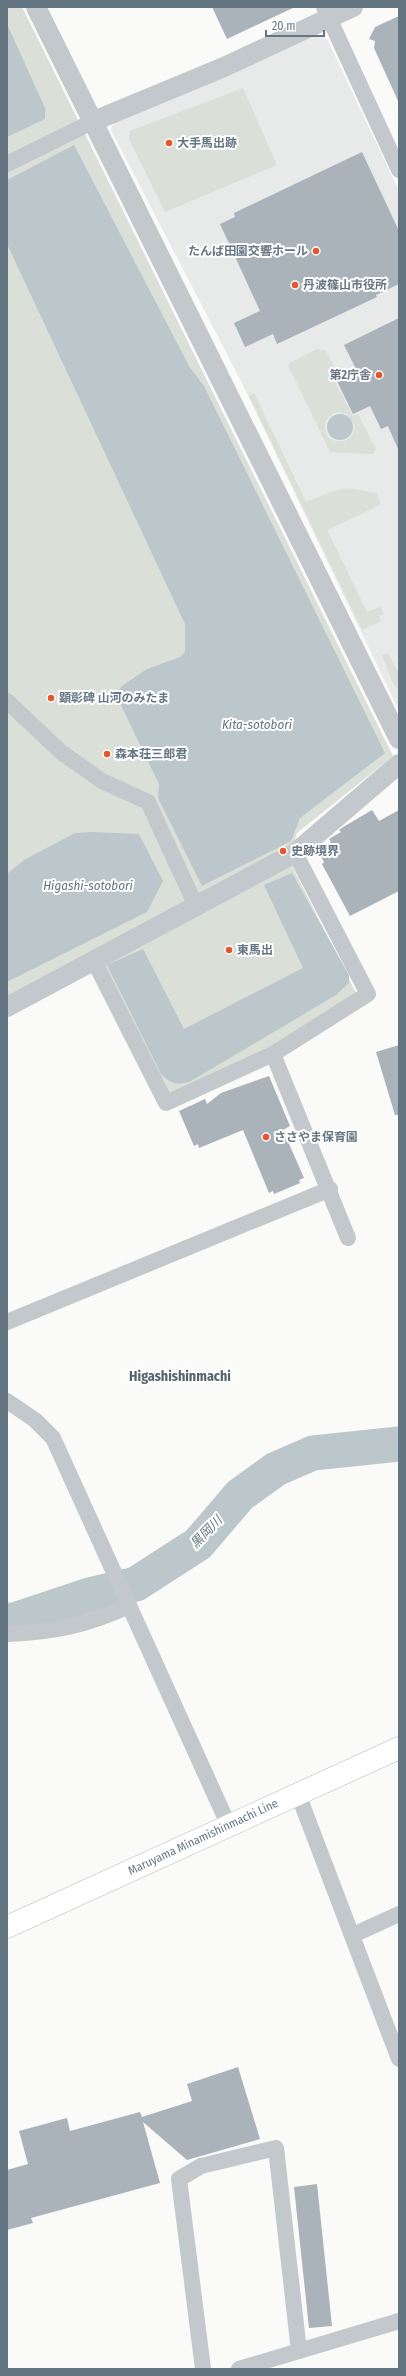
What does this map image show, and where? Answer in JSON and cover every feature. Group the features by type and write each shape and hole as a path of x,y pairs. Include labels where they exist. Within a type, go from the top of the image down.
{"main road":[{"name":"Maruyama Minamishinmachi Line","path":"7,1927 399,1748"}],"street":[{"path":"36,7 94,121 399,739"},
{"path":"7,164 94,121 224,67 327,12 353,7"},
{"path":"327,12 399,170"},
{"path":"10,708 61,752 102,781 148,802 196,906"},
{"path":"7,1007 295,853 399,764"},
{"path":"94,961 166,1103 273,1054 368,994 295,853"},
{"path":"273,1054 330,1189 348,1238"},
{"path":"7,1322 330,1189"},
{"path":"7,1401 35,1420 53,1438 115,1571 229,1826"},
{"path":"7,1634 65,1630 105,1617 128,1603"},
{"path":"298,1794 399,2059"},
{"path":"353,1935 399,1914"},
{"path":"203,2369 179,2179 201,2166 276,2148 299,2351"},
{"path":"239,2369 399,2320"}],"shaded area":[{"path":"7,7 22,7 393,756 297,833 294,842 283,848 360,1001 166,1103 96,955 7,1000"},
{"name":"丹波篠山市役所","path":"312,34 327,39 399,191 399,711 240,379 111,130 114,120"},
{"path":"243,88 277,165 165,212 129,139 130,131"},
{"path":"317,349 326,351 338,374 332,377 353,416 358,414 376,449 373,454 330,452 288,365","holes":["337,412 347,414 355,425 350,438 343,441 335,441 330,439 325,431 325,424 329,417"]},
{"path":"254,393 306,502 333,491 347,489 376,493 380,505 327,530 367,612 380,607 384,614 379,616 381,621 362,630 249,396"},
{"path":"388,653 399,674 399,691 392,681 382,655"}],"water":[{"path":"7,24 45,108 45,119 7,137"},
{"name":"Kita-sotobori","path":"74,145 189,366 204,386 385,753 300,818 291,841 202,886 158,798 159,784 117,697 118,691 123,685 147,669 180,657 185,652 185,624 7,244 7,180"},
{"path":"340,414 349,418 353,427 349,436 340,440 331,436 327,427 331,418"},
{"name":"Higashi-sotobori","path":"91,832 139,834 163,881 147,912 7,982 7,874 24,860 75,833"},
{"path":"292,873 349,975 349,983 336,995 191,1081 178,1084 168,1080 161,1074 107,965 143,949 184,1029 303,968 264,885"}],"building":[{"path":"212,7 295,7 227,39"},
{"path":"399,16 399,103 374,48 375,41 369,39 375,27"},
{"name":"たんば田園交響ホール","path":"362,152 399,231 399,284 376,295 377,297 277,344 273,334 245,347 234,323 260,311 220,224 235,217 234,213"},
{"name":"第2庁舎","path":"399,318 399,451 388,426 381,429 370,406 353,414 335,377 355,367 344,345"},
{"path":"372,810 379,821 399,810 399,891 350,916 322,864 324,862 317,850 331,842 329,839 341,832 339,830"},
{"path":"399,1045 399,1115 395,1115 376,1052"},
{"name":"ささやま保育園","path":"269,1076 290,1126 283,1130 304,1178 299,1180 300,1183 274,1194 273,1191 269,1193 243,1130 199,1148 198,1144 194,1146 179,1111 205,1099 207,1104 221,1093"},
{"path":"238,2067 260,2139 187,2160 143,2122 160,2183 31,2218 33,2223 7,2230 7,2170 28,2164 19,2131 67,2118 70,2131 140,2112 142,2117 192,2101 187,2084"},
{"path":"317,2184 332,2326 309,2328 294,2187"}],"waterway":[{"name":"黒岡川","path":"7,1620 11,1621 89,1595 136,1584 198,1544 240,1495 276,1469 313,1453 399,1444"}],"place":[{"name":"大手馬出跡","path":"169,143"},
{"name":"たんば田園交響ホール","path":"316,251"},
{"name":"丹波篠山市役所","path":"295,285"},
{"name":"第2庁舎","path":"379,375"},
{"name":"顕彰碑 山河のみたま","path":"51,698"},
{"name":"森本荘三郎君","path":"107,754"},
{"name":"史跡境界","path":"283,851"},
{"name":"東馬出","path":"229,950"},
{"name":"ささやま保育園","path":"266,1137"}],"district":[{"name":"Higashishinmachi","path":"180,1376"}]}
